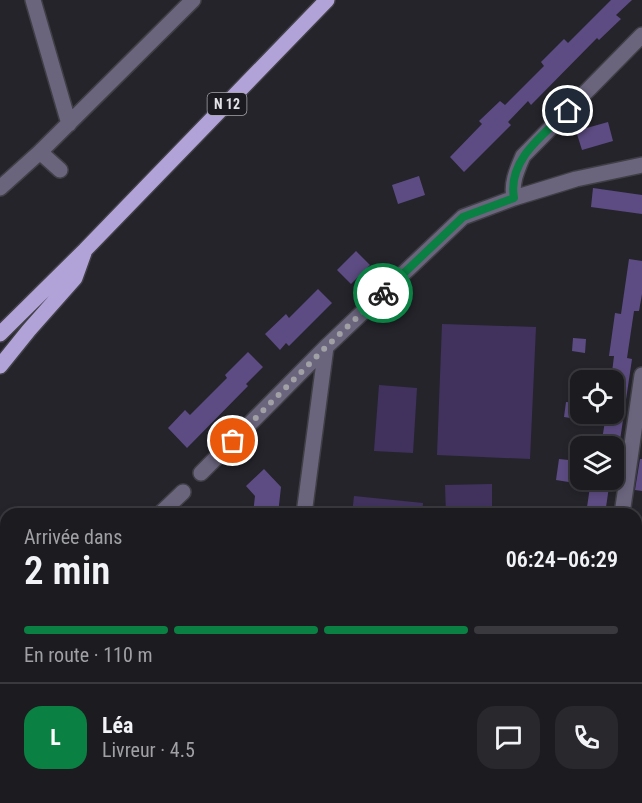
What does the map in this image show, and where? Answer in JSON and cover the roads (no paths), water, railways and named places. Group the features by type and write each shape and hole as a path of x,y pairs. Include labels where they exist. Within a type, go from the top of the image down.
{"main road":[{"name":"N 12","path":"0,334 85,250 327,0"},
{"path":"0,366 28,330 75,278 85,250"}],"street":[{"path":"33,0 69,124"},
{"path":"0,188 69,124 192,0"},
{"path":"514,198 515,174 523,156 642,35"},
{"path":"40,152 60,170"},
{"path":"201,473 326,347 463,217 576,179 642,165"},
{"path":"305,508 326,347"},
{"path":"623,508 642,375"},
{"path":"166,508 183,492"}]}
